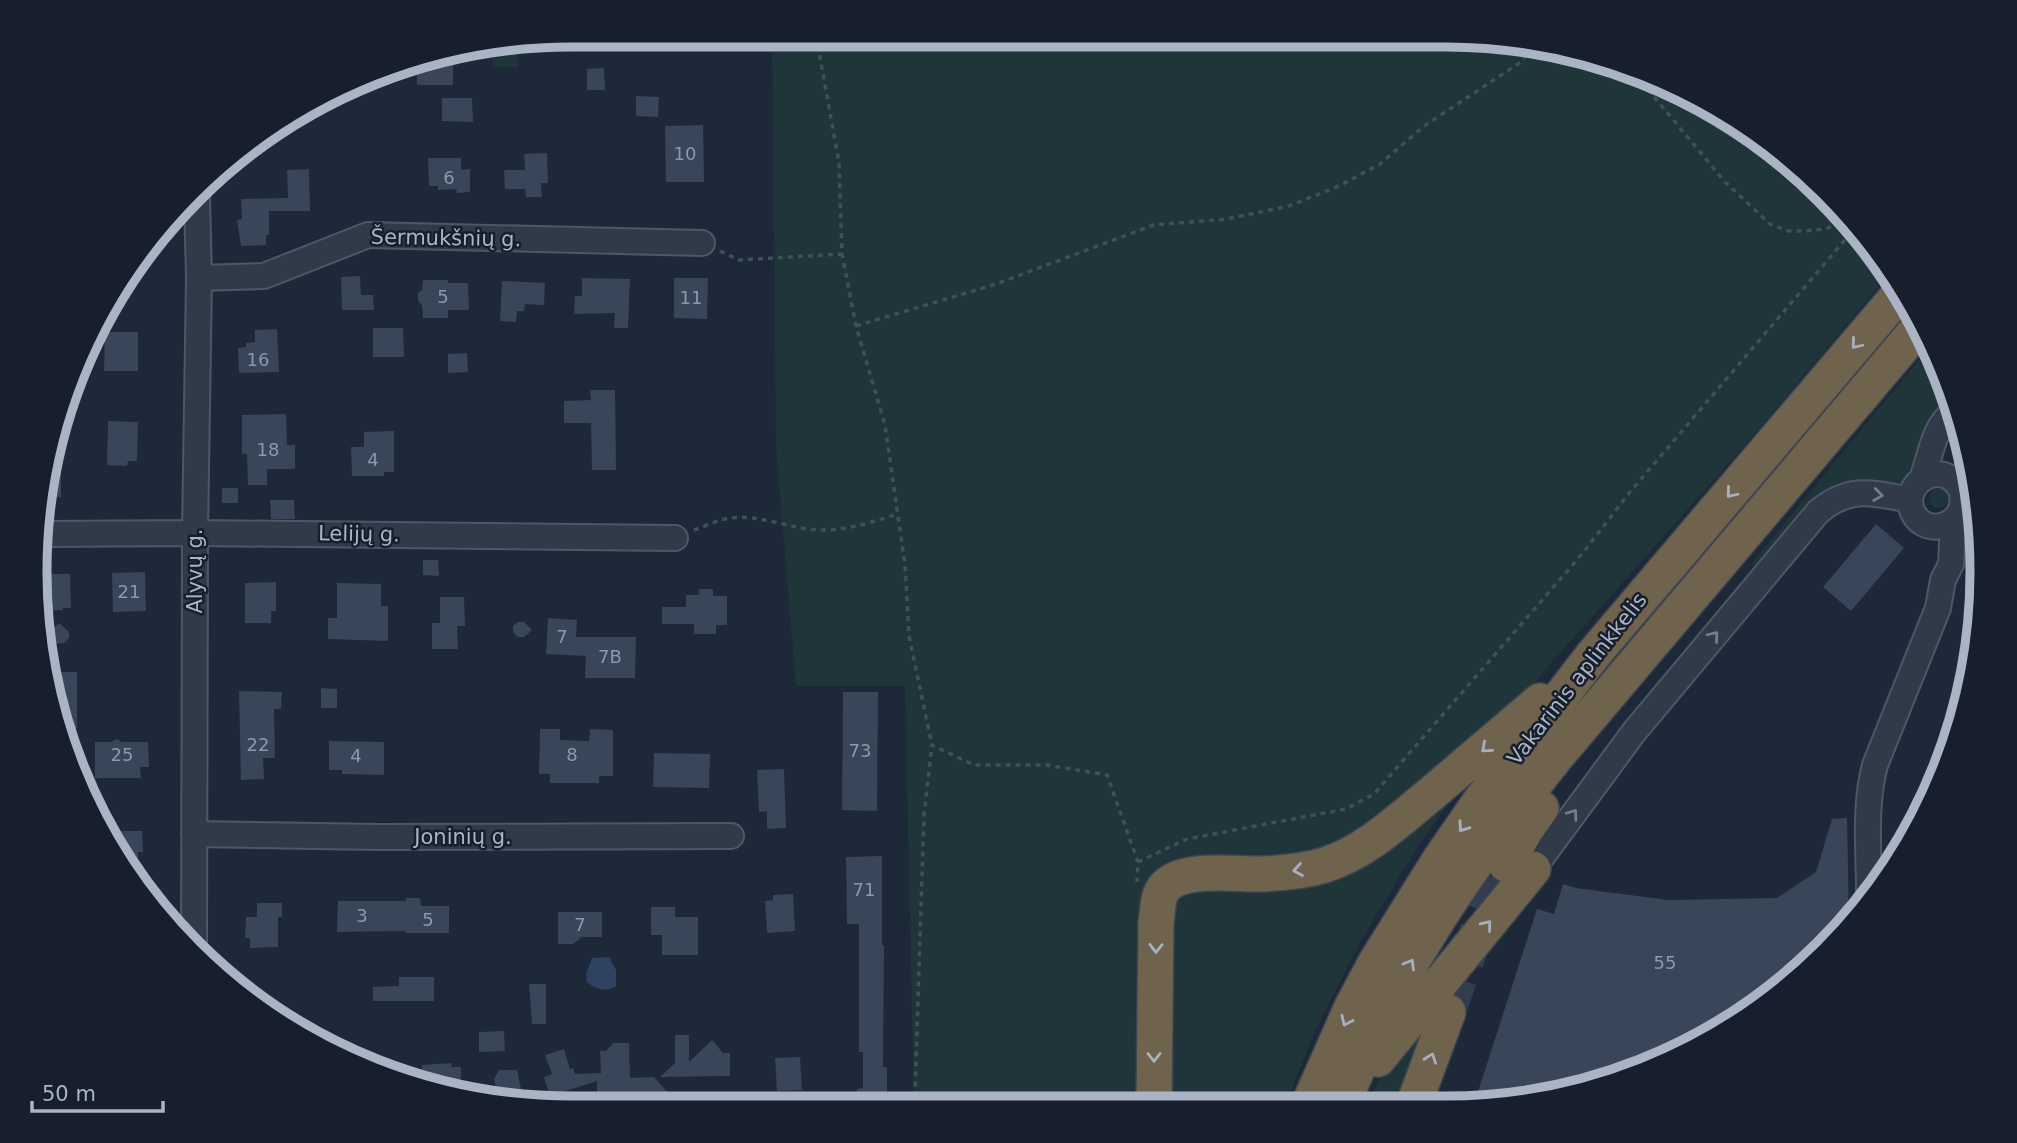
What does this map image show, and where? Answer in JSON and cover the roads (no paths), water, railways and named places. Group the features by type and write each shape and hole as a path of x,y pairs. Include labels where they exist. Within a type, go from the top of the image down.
{"highway":[{"name":"Vakarinis aplinkkelis","path":"1345,1096 1376,962 1439,861 1479,803 1593,655 1894,299"},
{"name":"Vakarinis aplinkkelis","path":"1321,1096 1351,1076 1408,967 1499,828 1555,758 1913,335"},
{"path":"1351,1076 1394,1038 1519,867 1525,831 1557,786 1698,617 1811,473 1839,435 1863,394"},
{"path":"1154,1096 1156,922 1164,887 1179,877 1198,874 1297,871 1349,854 1375,839 1411,810 1593,655"},
{"path":"1417,1096 1448,1012"}],"street":[{"name":"Alyvų g.","path":"194,935 199,278 197,205"},
{"name":"Šermukšnių g.","path":"199,278 264,276 368,235 702,243"},
{"path":"1944,580 1918,500 1936,433 1946,417"},
{"path":"1951,432 1948,455 1962,486"},
{"path":"1918,500 1930,475 1948,476 1963,488"},
{"path":"1519,867 1818,512 1840,496 1870,493 1918,500 1936,527 1962,519"},
{"path":"1869,880 1868,813 1871,781 1938,608 1962,519 1964,496"},
{"name":"Lelijų g.","path":"48,534 675,538"},
{"name":"Joninių g.","path":"194,834 379,837 731,836"}],"water":[{"path":"609,957 616,970 616,986 605,990 594,987 587,982 586,974 592,958"}],"tunnel":[{"path":"1448,1012 1478,928 1506,864"}]}
